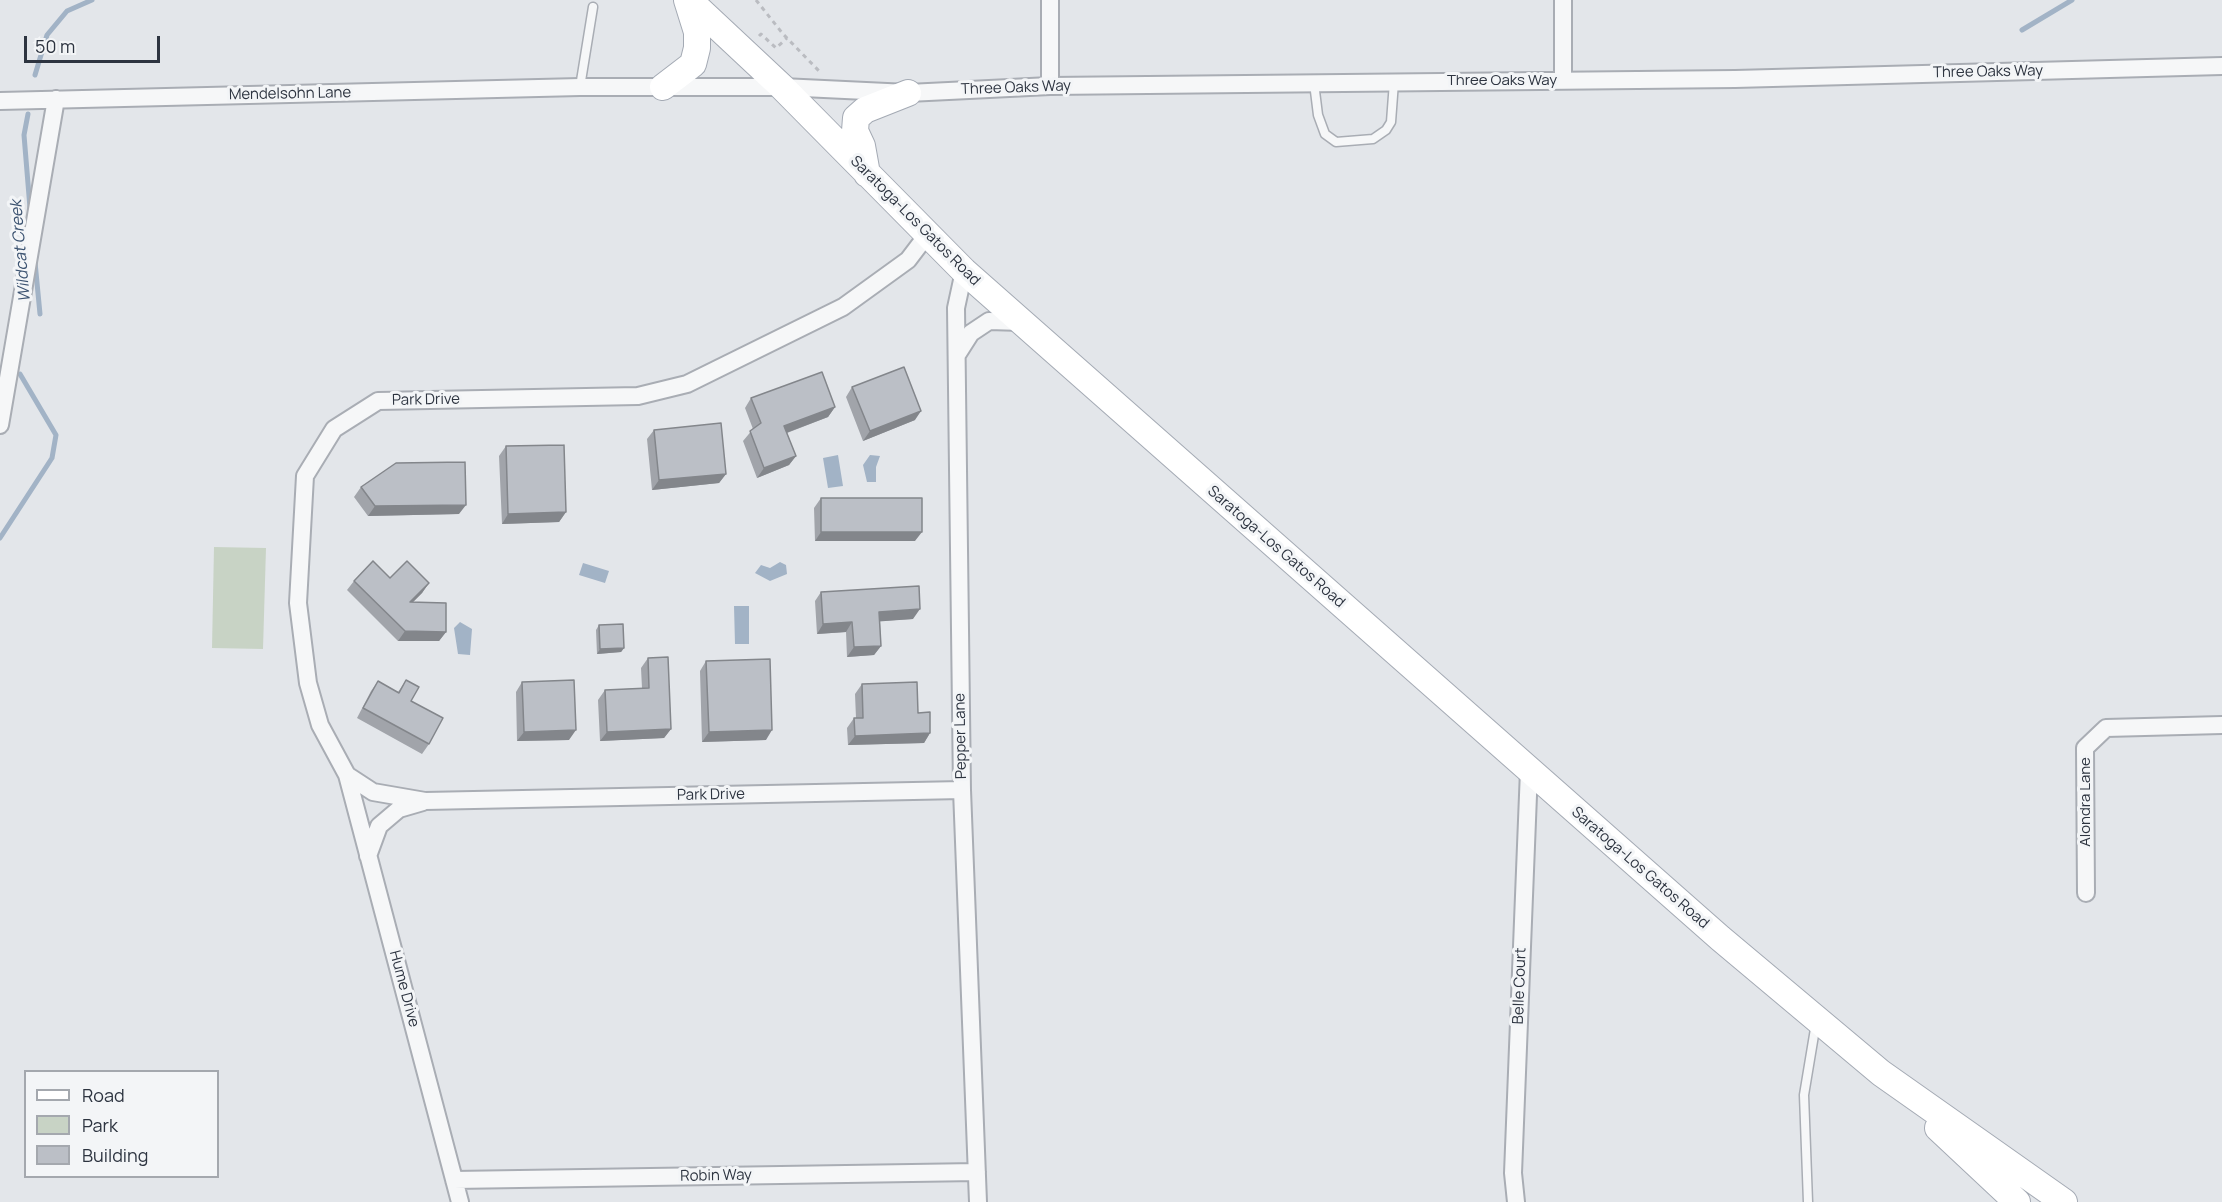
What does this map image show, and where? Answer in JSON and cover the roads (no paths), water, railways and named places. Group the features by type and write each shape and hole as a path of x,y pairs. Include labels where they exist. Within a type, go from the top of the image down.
{"main road":[{"path":"663,87 693,64 697,48 697,32 688,0"},
{"name":"Saratoga-Los Gatos Road","path":"688,0 782,87 964,271 1720,938 1881,1074 1995,1184 2017,1202"},
{"path":"867,175 861,146 855,131 856,118 865,110 908,93"},
{"name":"Saratoga-Los Gatos Road","path":"1881,1074 2064,1202"}],"street":[{"path":"1050,0 1050,86"},
{"path":"1563,0 1563,80"},
{"name":"Three Oaks Way","path":"782,87 908,93 1050,86 1735,79 2222,66"},
{"name":"Mendelsohn Lane","path":"0,100 580,87 782,87"},
{"path":"0,425 56,99"},
{"name":"Park Drive","path":"927,235 908,260 843,308 687,384 638,396 378,401 334,429 305,476 298,603 308,683 320,725 347,775 373,792 425,801 962,790"},
{"name":"Pepper Lane","path":"964,271 956,308 962,790 978,1202"},
{"path":"956,356 971,333 989,321 1021,322"},
{"name":"Alondra Lane","path":"2086,893 2085,748 2106,728 2222,725"},
{"name":"Belle Court","path":"1516,1202 1513,1173 1529,770"},
{"name":"Hume Drive","path":"347,775 460,1202"},
{"name":"Park Drive","path":"368,856 379,826 399,809 425,801"},
{"name":"Robin Way","path":"454,1180 977,1172"}],"lane":[{"path":"580,87 593,7"},
{"path":"1314,82 1318,115 1325,134 1336,142 1373,139 1386,130 1391,122 1394,82"},
{"path":"1808,1202 1804,1095 1816,1020"}],"water":[{"path":"838,455 843,486 828,488 823,458"},
{"path":"870,455 880,456 876,467 876,482 867,482 863,465"},
{"path":"780,562 786,565 787,574 770,581 755,573 761,565 770,568"},
{"path":"583,563 609,571 605,583 579,575"},
{"path":"734,606 749,606 749,644 735,644"},
{"path":"460,622 472,629 470,655 458,654 454,628"}],"waterway":[{"name":"Wildcat Creek","path":"35,75 47,35 67,11 92,0"},
{"path":"2022,30 2072,0"},
{"name":"Wildcat Creek","path":"28,114 24,135 30,208"},
{"name":"Wildcat Creek","path":"35,262 40,314"},
{"name":"Wildcat Creek","path":"0,538 52,458 56,435 20,374"}]}
